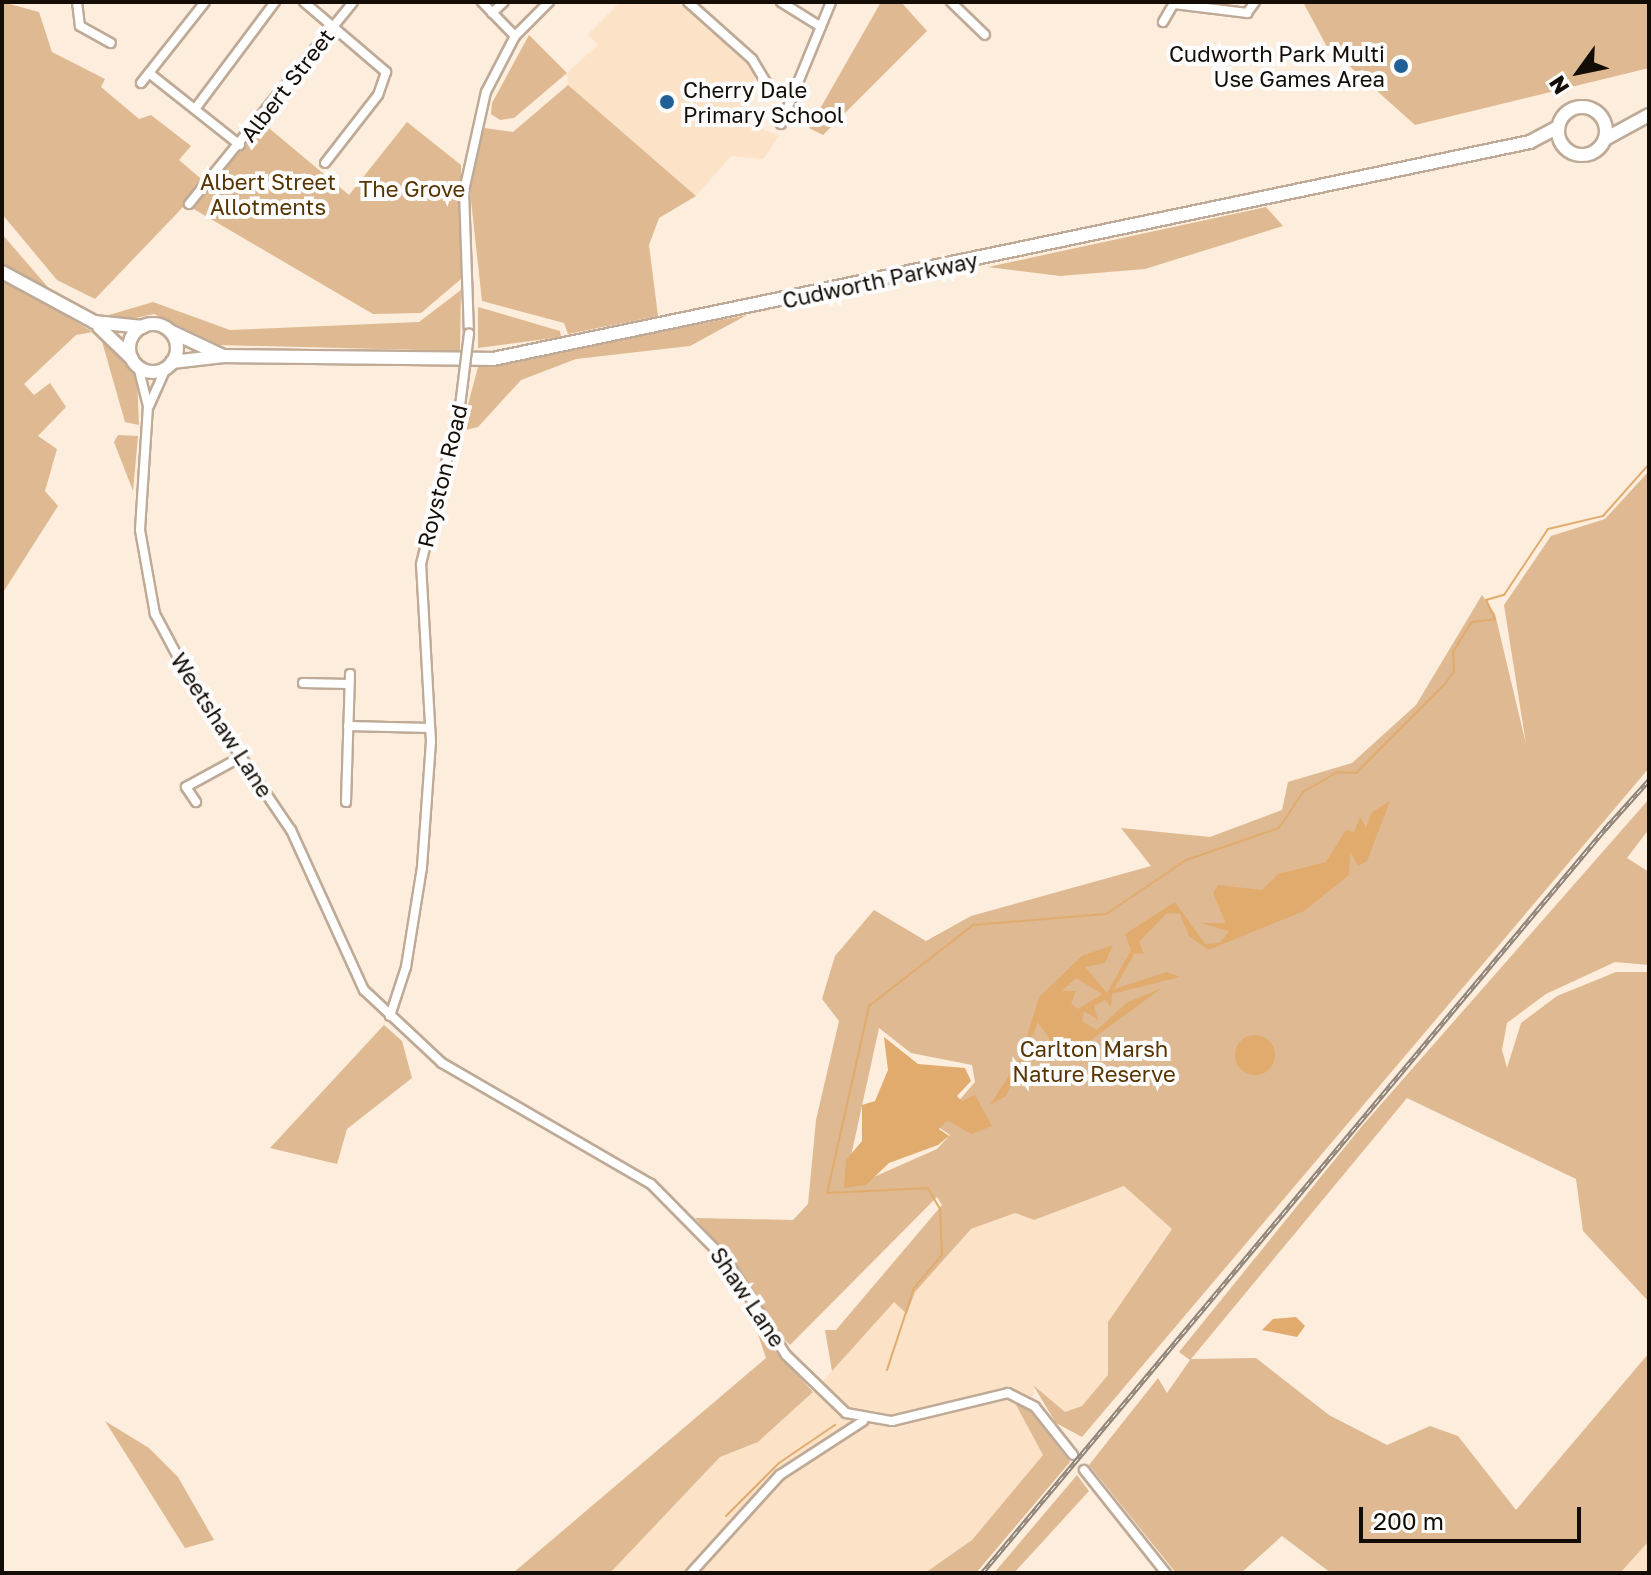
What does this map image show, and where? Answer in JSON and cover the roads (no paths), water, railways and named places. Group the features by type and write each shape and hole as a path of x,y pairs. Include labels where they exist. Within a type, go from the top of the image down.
{"highway":[{"path":"1571,109 1644,116 1605,139 1590,154 1566,149 1558,127 1571,109"},
{"path":"1599,114 1605,139"},
{"name":"Cudworth Parkway","path":"2,272 94,322 135,362 169,365 224,356 493,359 1530,142 1558,127"},
{"name":"Cudworth Parkway","path":"1530,142 1566,149"},
{"name":"Cudworth Parkway","path":"94,322 165,328 224,356"},
{"path":"135,362 130,344 143,327"},
{"path":"165,328 176,340 169,365"}],"street":[{"path":"77,2 80,26 111,43"},
{"path":"141,83 205,2"},
{"path":"195,109 275,2"},
{"path":"304,2 383,65 386,79 325,163"},
{"name":"Albert Street","path":"189,204 240,145 353,2"},
{"path":"482,2 515,36"},
{"path":"492,13 504,2"},
{"name":"Royston Road","path":"390,1016 406,967 422,867 430,728 421,564 460,406 469,334 464,191 486,92 515,36 549,2"},
{"path":"688,2 752,59 768,86 791,99"},
{"path":"781,2 821,27"},
{"path":"781,124 831,2"},
{"path":"951,2 985,35"},
{"path":"1163,22 1174,3 1247,13 1255,2"},
{"path":"149,73 240,145"},
{"name":"Weetshaw Lane","path":"135,362 148,406 140,530 155,614 175,657 311,867 364,990 390,1016"},
{"name":"Weetshaw Lane","path":"148,406 169,365"},
{"path":"303,683 350,679 346,802"},
{"path":"348,726 430,728"},
{"path":"196,802 186,787 241,757"},
{"name":"Shaw Lane","path":"390,1016 442,1063 651,1184 727,1261 806,1378 863,1421"},
{"path":"691,1573 780,1475 863,1421 1008,1393 1035,1407 1073,1455"},
{"path":"1084,1470 1166,1573"}],"waterway":[{"path":"887,1370 914,1288 942,1255 940,1209 928,1188 827,1193 869,1006 973,925 1106,914 1186,860 1279,828 1303,792 1337,772 1356,773 1444,685 1454,671 1453,652 1472,622 1495,619 1486,600 1504,595 1548,529 1603,516 1649,464"},
{"path":"726,1516 779,1463 835,1425"}],"railway":[{"path":"1605,829 1649,780"},
{"path":"982,1573 1610,823"}],"place":[{"name":"Cudworth Park Multi Use Games Area","path":"1401,66"},
{"name":"Cherry Dale Primary School","path":"667,102"}],"park label":[{"name":"The Grove","path":"412,189"},
{"name":"Albert Street Allotments","path":"268,194"},
{"name":"Carlton Marsh Nature Reserve","path":"1094,1060"}]}
